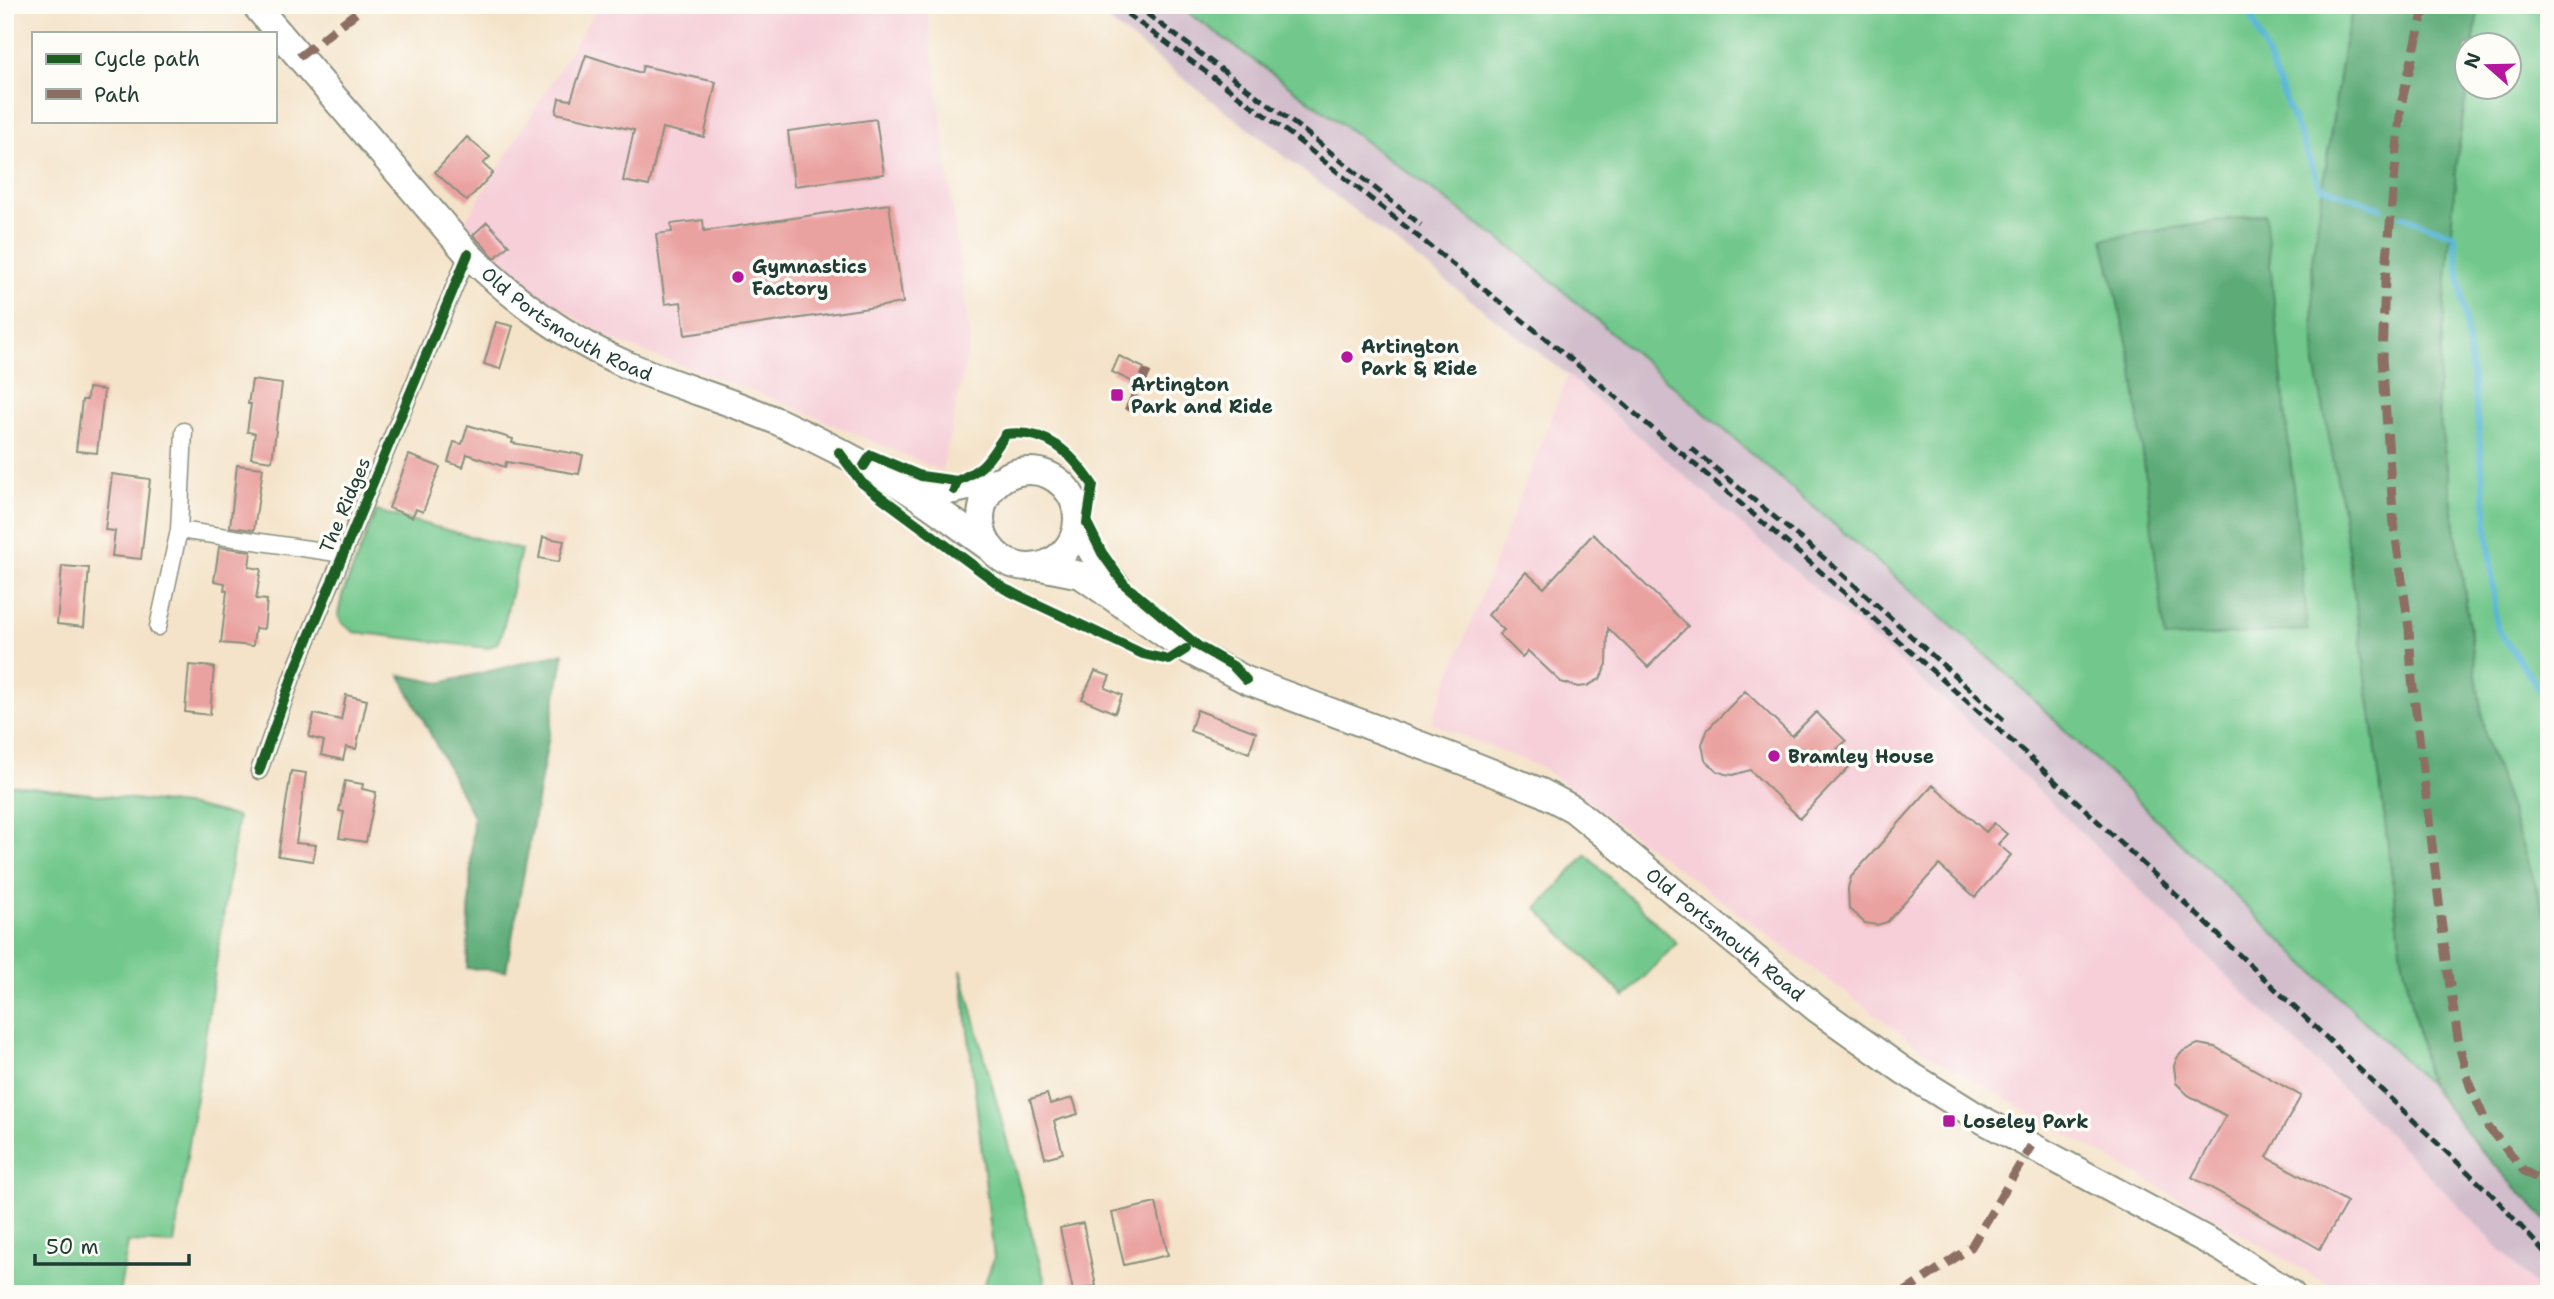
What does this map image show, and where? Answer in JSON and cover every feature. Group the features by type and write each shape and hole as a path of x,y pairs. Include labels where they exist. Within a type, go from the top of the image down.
{"main road":[{"name":"Old Portsmouth Road","path":"255,5 468,254 528,308 623,363 777,421 895,482 990,548"},
{"path":"1014,471 1037,471 1054,477 1069,490 1076,507 1077,527 1071,544 1058,559 1041,567 1021,567 1003,561 990,548 982,531 981,512 987,494 1000,480 1014,471"},
{"name":"Old Portsmouth Road","path":"895,482 929,493 1000,480"},
{"name":"Old Portsmouth Road","path":"1077,527 1098,562 1141,616"},
{"name":"Old Portsmouth Road","path":"1041,567 1081,575 1186,649 1246,680 1455,758 1541,792 1573,809 1817,1009 1904,1071 1981,1119 2223,1249 2291,1294"}],"street":[{"name":"The Ridges","path":"260,771 293,676 468,254"},
{"path":"158,627 179,530 184,431"},
{"name":"The Ridges","path":"179,530 343,554"}],"shaded area":[{"path":"599,5 929,5 928,19 970,340 942,471 769,397 614,341 508,275 462,226"},
{"path":"1088,5 1178,5 1520,254 2003,670 2429,1084 2549,1220 2549,1294 2543,1294 2393,1138 1957,711 1568,375"},
{"path":"1568,375 1957,711 2393,1138 2543,1294 2345,1294 1930,1055 1541,767 1431,723"}],"green space":[{"path":"1178,5 2354,5 2344,43 2312,261 2315,364 2341,499 2402,956 2429,1084 2003,670 1520,254","holes":["2265,214 2132,363 2104,239"]},
{"path":"2354,5 2479,5 2475,32 2452,32 2452,102 2465,102 2457,157 2437,399 2485,737 2549,925 2549,1223 2479,1148 2429,1084 2402,956 2341,499 2315,364 2312,262 2344,43"},
{"path":"2479,5 2549,5 2549,925 2485,737 2437,399 2457,157 2465,102 2522,102 2522,32 2475,32"},
{"path":"2265,214 2308,630 2165,638 2132,363 2103,239"},
{"path":"376,511 521,550 502,633 497,643 488,648 354,632 342,623 338,615 342,596"},
{"path":"564,653 506,971 467,968 473,816 400,675 440,683"},
{"path":"2549,725 2549,777 2538,745"},
{"path":"5,784 192,806 238,817 174,1244 128,1242 119,1294 5,1294"},
{"path":"1586,855 1677,943 1625,997 1537,909"},
{"path":"961,969 1048,1294 981,1294 994,1258"}],"building":[{"path":"586,55 641,73 643,66 716,82 704,137 662,128 649,186 623,181 634,130 556,113 559,98 571,100"},
{"path":"876,119 884,174 794,186 788,131"},
{"path":"467,137 490,157 483,164 493,173 467,201 435,172"},
{"path":"889,204 903,303 685,335 681,302 665,304 656,234 672,232 671,224 703,220 704,231"},
{"path":"487,222 509,245 495,258 473,235"},
{"path":"496,322 513,326 500,369 484,364"},
{"path":"1119,356 1144,368 1137,384 1112,372"},
{"path":"252,380 282,384 272,461 251,458 255,433 247,432"},
{"path":"88,388 104,390 97,453 76,451 82,400 87,400"},
{"path":"468,425 513,439 512,443 583,455 579,474 506,462 505,467 467,454 463,467 448,462 454,442 462,444"},
{"path":"409,455 440,467 423,512 416,509 412,517 389,508"},
{"path":"237,465 263,468 254,530 230,527"},
{"path":"112,474 150,479 141,559 112,556 115,531 105,530"},
{"path":"1593,534 1688,626 1648,667 1608,628 1607,664 1600,679 1587,686 1578,687 1561,682 1528,651 1522,657 1499,634 1504,630 1488,615 1526,572 1544,588"},
{"path":"543,537 564,541 559,562 539,558"},
{"path":"219,547 251,551 249,567 261,569 256,599 267,600 264,629 255,628 253,646 221,643 227,591 224,590 225,583 214,581"},
{"path":"62,566 89,568 84,627 57,624"},
{"path":"189,665 214,667 210,715 185,712"},
{"path":"1095,671 1110,676 1105,688 1122,695 1115,713 1082,699"},
{"name":"Bramley House","path":"1745,691 1792,736 1816,712 1846,741 1837,749 1852,764 1800,818 1750,770 1733,775 1725,774 1717,771 1705,760 1702,744 1708,729"},
{"path":"346,695 367,700 356,749 346,747 343,760 321,755 324,741 309,737 314,714 341,720"},
{"path":"1197,710 1256,732 1249,753 1190,731"},
{"path":"291,771 306,773 296,843 316,845 313,861 278,856"},
{"path":"345,781 363,784 362,789 376,792 366,842 339,838 344,812 339,811"},
{"path":"1933,785 1986,832 1994,823 2007,834 1998,844 2011,855 1975,897 1939,865 1887,922 1877,925 1865,923 1849,909 1848,888 1851,877"},
{"path":"2198,1044 2215,1047 2301,1096 2267,1157 2347,1202 2320,1249 2192,1177 2226,1116 2188,1095 2176,1083 2174,1066 2177,1058 2183,1051"},
{"path":"1047,1094 1050,1104 1073,1098 1078,1114 1054,1121 1063,1153 1045,1158 1030,1099"},
{"path":"1156,1203 1168,1255 1124,1265 1112,1213"},
{"path":"1083,1223 1096,1286 1073,1291 1060,1228"}],"waterway":[{"path":"2247,5 2320,186 2381,208"},
{"path":"2402,216 2454,235 2477,415 2497,628 2549,703"}],"railway":[{"path":"1115,5 1290,134 1566,355 1813,565 2023,751 2188,906 2494,1197 2549,1257"},
{"path":"1135,5 1304,131 1421,225"},
{"path":"1691,448 1830,563 2005,721"}],"marked path":[{"path":"299,57 366,5"},
{"path":"2425,5 2401,105 2385,280 2382,358 2394,525 2409,628 2412,679 2446,960 2459,1045 2470,1086 2488,1127 2524,1171 2549,1185"},
{"path":"1128,411 1149,367"},
{"path":"1902,1294 1971,1247 2031,1146"}],"cycle path":[{"path":"259,771 293,675 468,254"},
{"path":"954,490 957,481 986,462 1006,434 1034,435 1057,446 1076,463 1093,485 1087,523 1102,553 1124,584 1198,646 1233,666 1246,680"},
{"path":"839,452 862,483 1005,589 1143,654 1169,660 1186,649"},
{"path":"864,466 871,455 921,476 957,481"}],"place":[{"name":"Gymnastics Factory","path":"738,277"},
{"name":"Artington Park & Ride","path":"1347,357"},
{"name":"Artington Park and Ride","path":"1117,395"},
{"name":"Bramley House","path":"1774,756"},
{"name":"Loseley Park","path":"1949,1121"}]}
